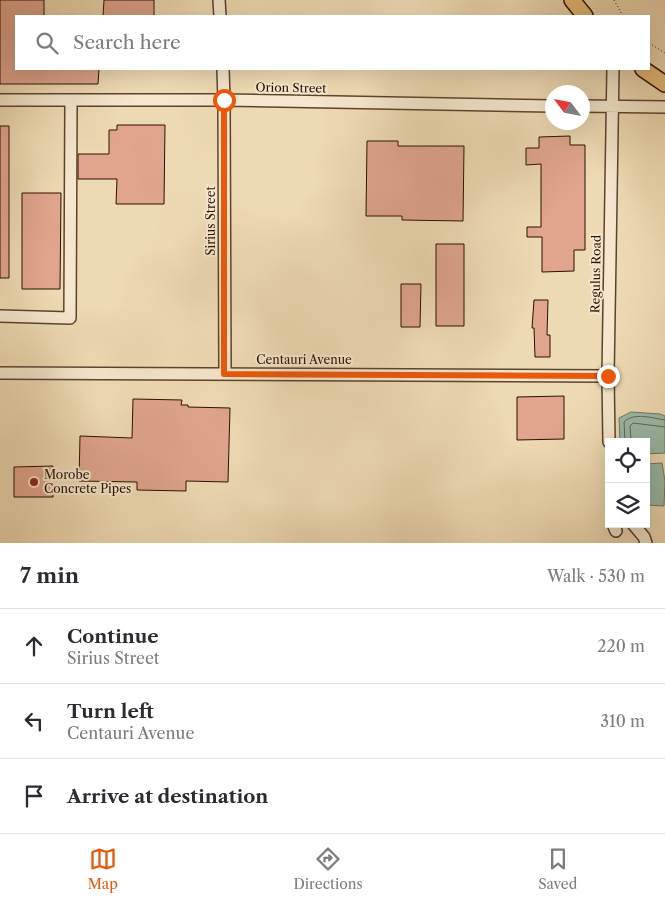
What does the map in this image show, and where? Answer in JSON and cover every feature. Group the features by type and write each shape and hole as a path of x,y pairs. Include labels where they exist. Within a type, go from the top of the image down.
{"main road":[{"path":"572,0 584,15"},
{"path":"644,70 665,84"}],"street":[{"path":"220,0 220,15"},
{"name":"Sirius Street","path":"223,70 224,374"},
{"name":"Regulus Road","path":"609,438 608,376 613,70"},
{"name":"Orion Street","path":"0,100 224,100 545,106"},
{"path":"0,316 70,318 71,100"},
{"path":"590,106 665,107"},
{"name":"Centauri Avenue","path":"0,373 608,376"},
{"path":"636,528 644,537 646,543"}],"path":[{"path":"614,0 622,15"},
{"path":"650,44 665,53"}],"water":[{"path":"631,412 665,416 665,453 650,454 650,438 620,438 619,418"},
{"path":"662,463 665,481 664,506 650,505 650,464"}],"building":[{"path":"0,0 44,0 44,15 15,15 15,70 99,70 98,84 0,84"},
{"path":"104,0 154,0 154,15 103,15"},
{"path":"117,125 165,125 164,204 116,204 117,179 78,179 78,154 109,154 109,130 117,130"},
{"path":"0,126 9,126 9,278 0,278"},
{"path":"570,136 570,145 585,145 585,250 574,250 574,271 542,272 542,237 527,237 527,227 541,227 541,164 526,165 526,148 539,148 539,137"},
{"path":"367,141 398,141 398,146 464,146 463,221 402,220 402,216 366,216"},
{"path":"22,193 61,193 60,289 22,289"},
{"path":"436,244 464,244 464,326 436,326"},
{"path":"401,284 421,284 420,327 401,327"},
{"path":"534,300 548,300 547,335 550,335 550,357 535,357 534,328 532,328"},
{"path":"564,396 564,439 517,440 517,397"},
{"path":"133,399 182,400 181,405 188,405 188,407 230,408 228,482 186,481 186,491 137,490 137,482 79,481 80,436 132,438"},
{"name":"Morobe Concrete Pipes","path":"53,466 53,497 14,497 14,467"}],"place":[{"name":"Morobe Concrete Pipes","path":"34,482"}],"route":[{"path":"224,100 224,374 608,376"}]}
